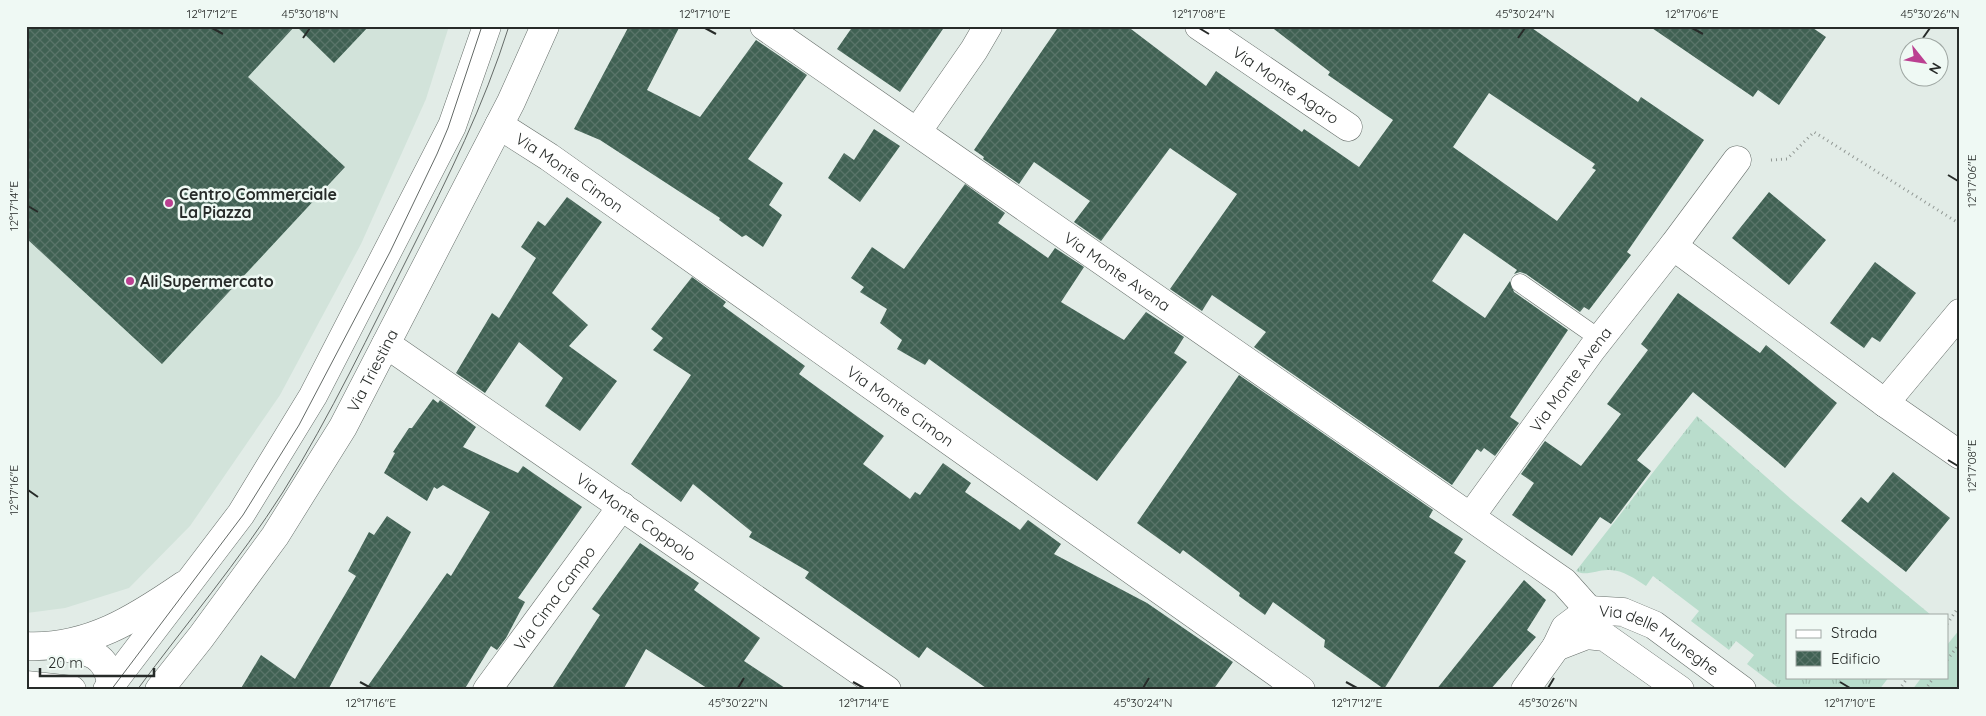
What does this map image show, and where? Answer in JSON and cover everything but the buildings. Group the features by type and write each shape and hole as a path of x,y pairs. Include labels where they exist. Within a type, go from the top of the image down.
{"street":[{"path":"108,689 241,514 312,396 452,126 487,26"},
{"name":"Via Triestina","path":"159,690 239,586 298,502 343,427 523,78 545,26"},
{"name":"Via Monte Avena","path":"764,26 1471,516 1564,582 1589,610"},
{"path":"918,132 974,50 988,26"},
{"name":"Via Monte Agaro","path":"1199,26 1348,127"},
{"name":"Via Monte Cimon","path":"499,125 549,157 1300,690"},
{"name":"Via Monte Avena","path":"1471,516 1600,338 1673,246 1737,160"},
{"path":"1673,246 1885,404 1960,455"},
{"path":"1885,404 1960,313"},
{"name":"Via Monte Coppolo","path":"386,344 887,690"},
{"name":"Via Cima Campo","path":"486,690 622,506"},
{"path":"36,646 79,640 108,632 135,618 192,580"},
{"name":"Via delle Muneghe","path":"1525,690 1556,647 1565,628 1589,610 1623,612 1654,625 1742,690"},
{"name":"Via delle Muneghe","path":"1556,647 1587,635 1605,637 1680,690"},
{"path":"36,646 80,649 91,653 108,670 108,689"},
{"path":"26,685 72,690"}],"lane":[{"path":"1520,283 1600,338"}],"path":[{"path":"1737,160 1787,159 1814,132 1960,224"},
{"path":"1948,623 1960,605"},
{"path":"1948,659 1960,643"},
{"path":"1899,690 1907,678"},
{"path":"1925,690 1933,678"}],"shaded area":[{"path":"26,26 449,26 426,99 361,244 280,395 190,526 129,588 65,608 27,613"}],"green space":[{"path":"1697,416 1791,499 1930,614 1786,614 1786,678 1888,678 1879,690 1781,690 1747,664 1754,655 1736,641 1729,650 1691,621 1699,611 1653,576 1646,586 1629,575 1615,570 1588,573 1576,571"},
{"path":"1960,629 1960,690 1912,690 1921,678 1948,678 1948,644"}],"tram line":[{"path":"111,690 243,515 299,425 390,252 437,154 448,128 482,26"},
{"path":"137,690 249,543 301,463 365,343 452,168 477,113 509,26"}],"place":[{"name":"Centro Commerciale La Piazza","path":"169,203"},
{"name":"Ali Supermercato","path":"130,281"}]}
